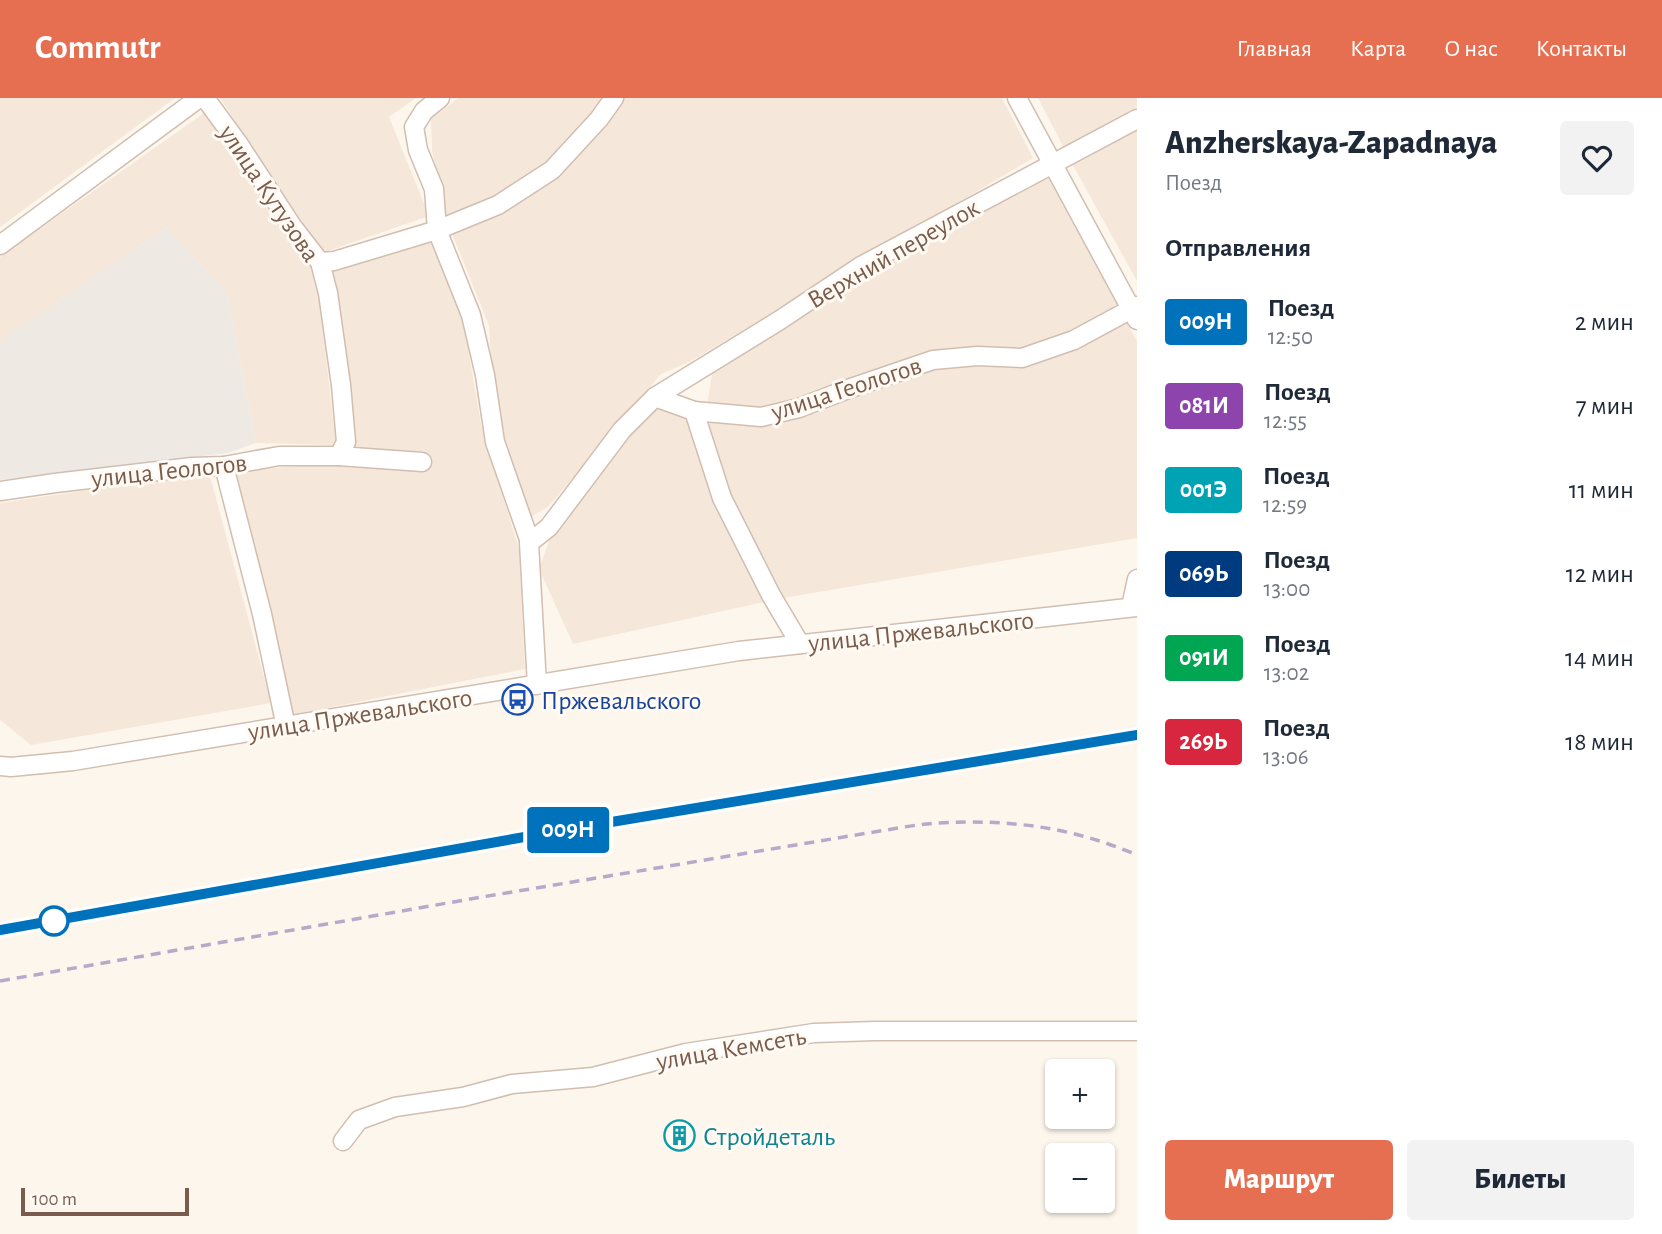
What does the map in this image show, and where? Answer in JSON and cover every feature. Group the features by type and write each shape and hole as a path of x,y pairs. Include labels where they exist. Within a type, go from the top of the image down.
{"street":[{"path":"0,245 199,98"},
{"name":"улица Кутузова","path":"205,98 292,226 320,262 328,293 341,385 346,442 339,456"},
{"path":"440,98 425,111 414,127 418,150 434,189 437,230 471,315 485,375 495,442 530,543 537,685"},
{"path":"320,262 334,261 437,230 498,205 552,170 599,119 614,98"},
{"path":"1017,98 1135,312"},
{"name":"Верхний переулок","path":"655,397 861,267 1137,119"},
{"name":"улица Геологов","path":"655,397 694,411 761,416 799,408 933,360 977,356 1022,358 1074,340 1135,312"},
{"path":"530,543 549,527 622,430 655,397"},
{"path":"694,411 722,498 771,595 800,645"},
{"name":"улица Геологов","path":"0,491 192,467 224,466 279,456 339,456 422,462"},
{"path":"224,466 262,614 286,727"},
{"path":"1134,607 1137,579"},
{"name":"улица Пржевальского","path":"0,766 74,761 739,651 1134,607"},
{"name":"улица Кемсеть","path":"342,1141 359,1120 395,1107 463,1097 512,1084 593,1077 687,1054 814,1033 1137,1031"}],"shaded area":[{"path":"0,98 175,98 0,227"},
{"path":"220,98 416,98 389,117 429,216 322,253"},
{"path":"458,98 1002,98 1033,158 691,361 661,374 549,506 531,517 509,460 493,391 489,326 445,216 432,150 431,119"},
{"path":"1038,98 1137,98 1137,107 1064,148"},
{"path":"204,113 316,269 336,445 256,443 227,294 167,227 0,341 0,257"},
{"path":"1137,124 1137,281 1070,160"},
{"path":"1045,172 1137,341 1137,538 783,598 736,513 705,418 713,368"},
{"path":"167,227 227,294 256,443 228,453 0,480 0,341"},
{"path":"434,236 463,319 481,424 519,549 525,669 291,715 230,471 350,462 355,446 332,268"},
{"path":"652,407 688,412 700,462 769,601 573,644 539,569 555,524"},
{"path":"209,472 271,703 31,745 0,720 0,503"}],"railway":[{"path":"0,930 581,827 1137,735"},
{"path":"0,981 924,824 990,822 1040,827 1113,845 1137,855"}],"train":[{"name":"009Н","path":"0,930 581,827 1137,735"}],"place":[{"name":"Пржевальского","path":"518,700"},
{"name":"Стройдеталь","path":"680,1136"}]}
